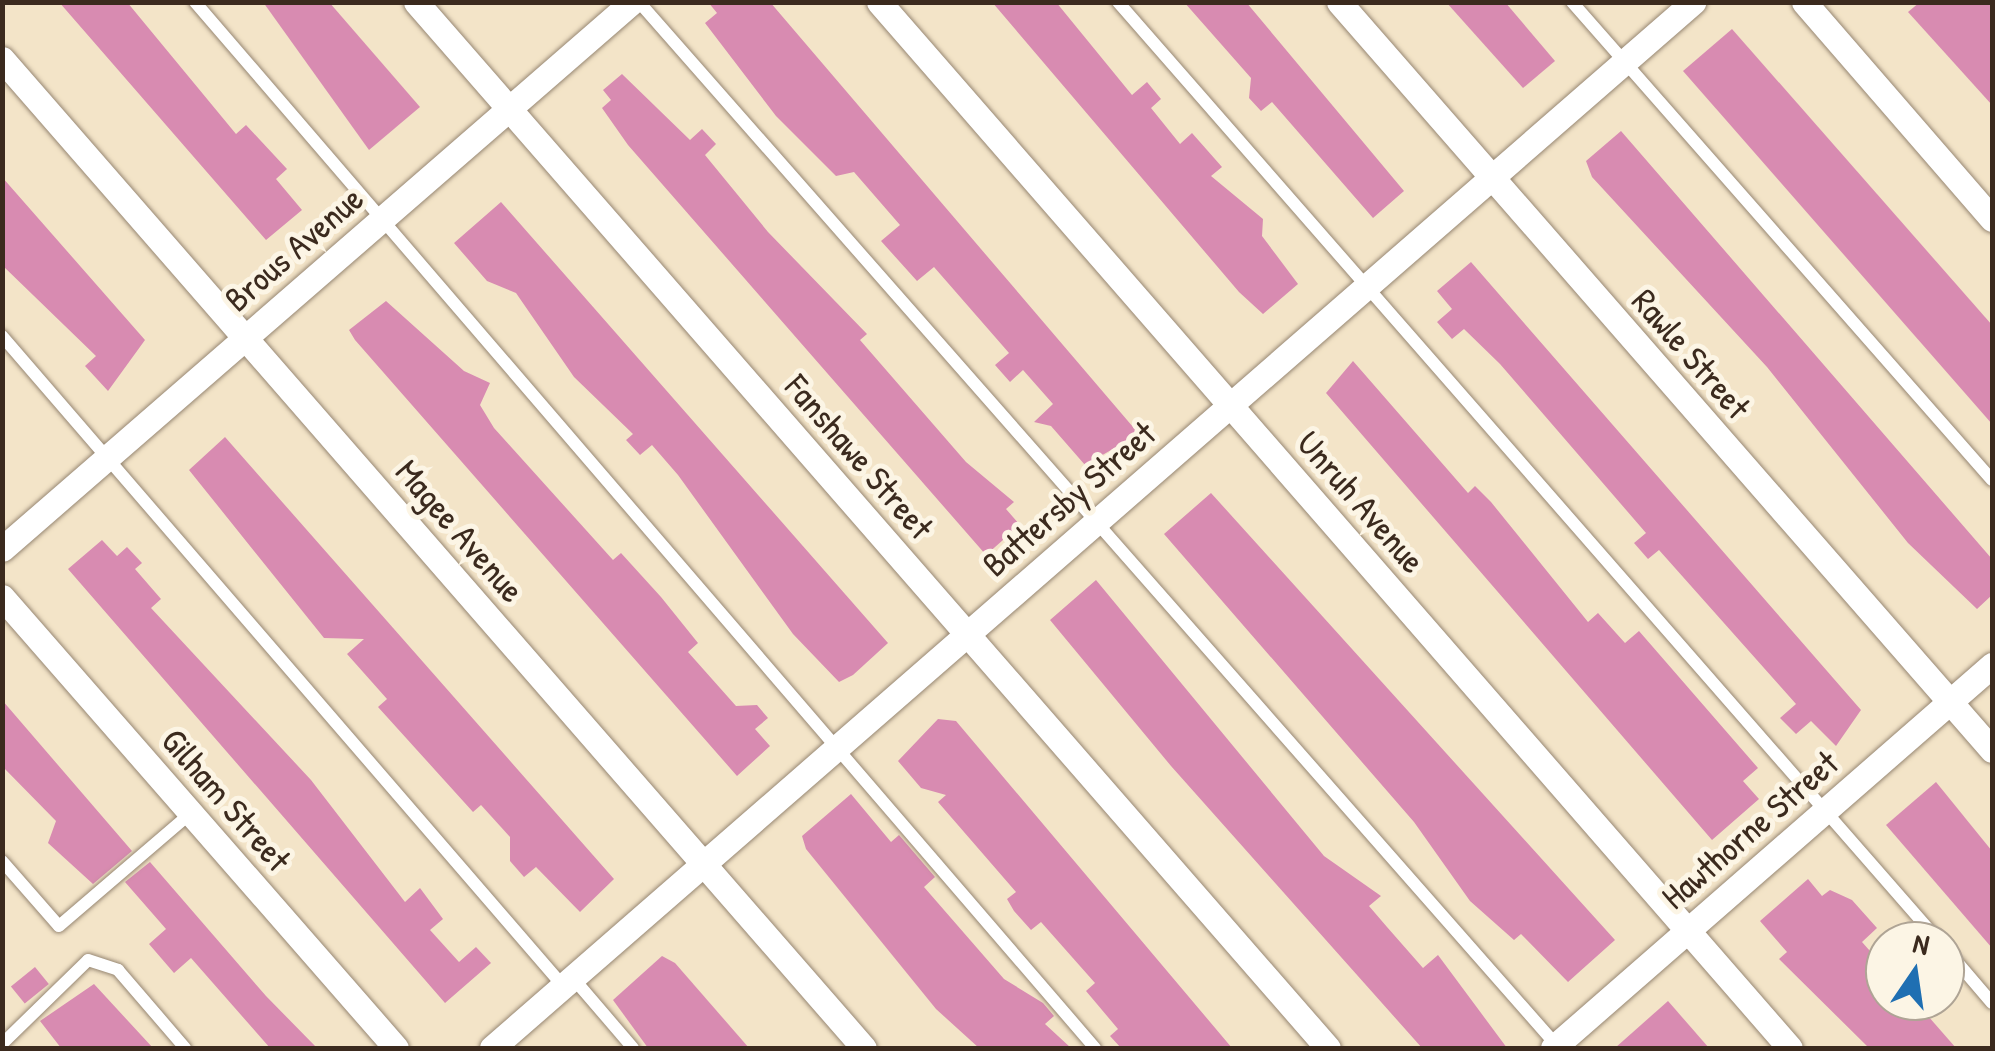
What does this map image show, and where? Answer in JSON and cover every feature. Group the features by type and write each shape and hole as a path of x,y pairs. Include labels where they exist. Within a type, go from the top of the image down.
{"street":[{"name":"Fanshawe Street","path":"416,2 1328,1048"},
{"name":"Brous Avenue","path":"2,549 636,2"},
{"name":"Unruh Avenue","path":"879,2 1790,1048"},
{"name":"Rawle Street","path":"1340,2 1490,179 1992,750"},
{"name":"Battersby Street","path":"492,1048 1693,2"},
{"path":"1804,2 1992,219"},
{"name":"Magee Avenue","path":"2,59 864,1048"},
{"name":"Gilham Street","path":"2,597 396,1048"},
{"name":"Hawthorne Street","path":"1557,1047 1992,665"}],"lane":[{"path":"195,2 1095,1048"},
{"path":"636,2 1093,526 1557,1047"},
{"path":"1118,2 1364,289 1922,921"},
{"path":"1572,2 1992,480"},
{"path":"2,336 568,982 633,1048"},
{"path":"2,862 58,926 191,813"},
{"path":"2,1044 88,960 118,970 185,1048"},
{"path":"1965,971 1992,1003"}],"building":[{"path":"59,2 127,2 236,134 246,125 287,169 276,179 302,210 266,240"},
{"path":"263,2 329,2 420,107 369,150"},
{"path":"708,2 770,2 1139,434 1085,465 1051,426 1034,422 1053,404 1023,370 1010,382 995,365 1009,353 934,267 917,281 881,241 900,225 854,172 836,176 776,116 705,23 717,13"},
{"path":"992,2 1056,2 1132,95 1147,82 1161,99 1151,108 1180,144 1192,133 1222,167 1211,176 1263,219 1262,236 1298,284 1263,314 1239,292"},
{"path":"1184,2 1246,2 1404,191 1373,218 1272,102 1261,111 1249,98 1251,78"},
{"path":"1446,2 1505,2 1555,61 1523,88"},
{"path":"1920,2 1992,2 1992,105 1908,12"},
{"path":"1732,29 1992,325 1992,424 1683,71"},
{"path":"622,74 690,140 702,129 716,144 705,155 768,232 867,334 860,340 966,462 1014,502 1006,509 1020,525 986,555 628,145 602,108 611,100 603,90"},
{"path":"1621,131 1992,559 1992,595 1977,609 1908,543 1767,367 1592,177 1586,161"},
{"path":"2,177 145,340 108,391 85,366 96,356 2,265"},
{"path":"501,202 888,643 853,675 839,682 793,634 652,445 640,455 626,440 633,434 574,377 516,293 487,281 454,243"},
{"path":"1471,262 1861,710 1836,746 1811,721 1796,734 1780,718 1796,704 1659,550 1648,559 1634,543 1646,533 1500,364 1464,329 1452,339 1437,322 1452,309 1437,291"},
{"path":"386,301 464,371 490,383 480,405 494,428 613,560 621,553 661,597 698,643 688,652 736,706 757,705 768,718 755,729 770,746 737,776 355,340 349,330"},
{"path":"1353,361 1468,493 1475,486 1491,502 1588,622 1598,613 1625,643 1639,631 1758,768 1743,781 1759,799 1712,840 1326,393"},
{"path":"225,437 614,879 580,912 536,867 524,877 510,861 510,837 481,805 473,812 378,707 387,699 347,654 364,639 324,638 189,470"},
{"path":"1211,493 1615,940 1568,982 1521,934 1514,940 1470,901 1414,822 1164,534"},
{"path":"102,540 117,556 127,547 142,563 135,569 161,599 151,608 311,780 405,902 420,888 443,919 430,930 459,962 476,947 491,963 445,1003 68,569"},
{"path":"1096,580 1324,856 1381,896 1369,906 1423,968 1438,955 1507,1048 1422,1048 1171,766 1050,620"},
{"path":"2,700 132,851 93,884 48,843 56,821 2,766"},
{"path":"938,719 956,721 1232,1048 1121,1048 1110,1036 1118,1029 1086,991 1095,983 1041,922 1031,930 1014,911 1007,899 1016,892 938,802 946,795 921,788 898,761"},
{"path":"1936,782 1992,851 1992,948 1886,825"},
{"path":"851,794 891,842 899,835 935,877 924,887 1004,979 1043,1003 1054,1016 1045,1024 1071,1048 979,1048 936,1009 806,849 802,836"},
{"path":"150,862 266,996 317,1048 270,1048 191,958 174,973 149,944 166,929 125,882"},
{"path":"1808,879 1822,896 1830,890 1852,900 1871,921 1865,921 1862,942 1865,1021 1932,1021 1956,1048 1869,1048 1779,959 1787,952 1760,921"},
{"path":"662,956 675,963 749,1048 648,1048 613,1000"},
{"path":"35,967 49,984 25,1004 11,987"},
{"path":"94,984 153,1048 61,1048 40,1021"},
{"path":"1668,1001 1709,1048 1615,1048"}]}
